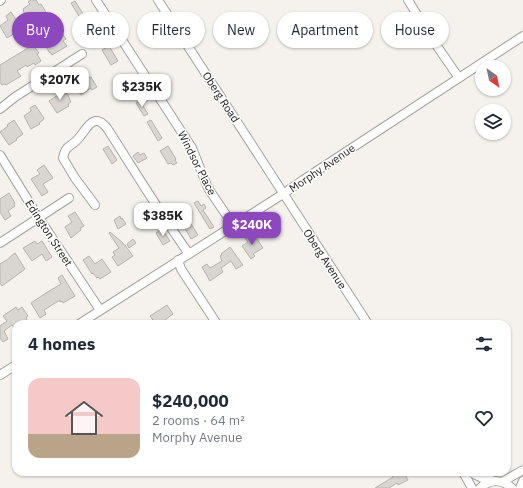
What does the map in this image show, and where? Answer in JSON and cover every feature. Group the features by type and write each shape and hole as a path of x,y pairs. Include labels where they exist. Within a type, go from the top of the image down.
{"street":[{"name":"Windsor Place","path":"96,0 192,148 208,188 233,225"},
{"name":"Oberg Road","path":"158,0 283,194"},
{"path":"408,0 428,33 459,78"},
{"name":"Morphy Avenue","path":"85,320 283,194 523,36"},
{"path":"0,109 15,97 82,54"},
{"path":"95,205 75,178 63,158 64,152 68,146 79,138 86,127 92,122 98,120 107,128 188,254"},
{"name":"Edington Street","path":"0,155 39,218 100,310"},
{"name":"Oberg Avenue","path":"283,194 365,320"},
{"path":"0,243 70,198"},
{"path":"178,260 181,269 214,320"},
{"path":"0,375 12,368"},
{"path":"480,488 489,482 499,482 523,470"},
{"path":"465,476 472,488"},
{"path":"478,476 508,485 512,488"},
{"path":"520,488 523,481"}],"building":[{"path":"31,0 36,0 39,5 41,4 46,12 24,12 23,9 30,4 28,2"},
{"path":"75,1 82,12 76,12 71,3"},
{"path":"11,12 12,14 12,35 7,38 0,26 8,20 6,16"},
{"path":"28,48 35,48 39,53 37,54 41,61 35,65 34,63 27,67 26,65 17,71 21,76 6,85 2,85 0,82 0,65"},
{"path":"47,48 64,48 52,55"},
{"path":"110,48 118,61 111,65 102,50"},
{"path":"85,72 89,78 91,77 97,87 92,90 91,88 81,95 73,84 76,82 75,80"},
{"path":"62,87 66,94 67,93 71,102 68,104 69,106 57,113 49,101 58,95 55,92"},
{"path":"140,101 148,114 144,116 136,103"},
{"path":"35,105 44,118 39,123 40,124 31,129 24,116 31,111 30,108"},
{"path":"14,120 23,134 9,145 0,132"},
{"path":"151,120 162,138 158,141 147,122"},
{"path":"108,146 117,160 112,164 103,149"},
{"path":"168,146 176,159 175,160 177,163 173,165 171,163 168,164 160,151"},
{"path":"138,152 140,155 144,153 147,158 138,163 133,156"},
{"path":"44,165 53,178 43,184 48,192 42,196 31,179 40,174 37,170"},
{"path":"9,193 15,203 15,206 8,211 11,216 5,220 0,212 0,199"},
{"path":"198,201 201,206 204,204 206,208 203,210 214,227 210,229 194,203"},
{"path":"75,212 84,226 80,228 81,230 71,238 65,227 72,222 68,216"},
{"path":"120,216 126,224 118,229 114,220"},
{"path":"188,219 198,235 191,239 182,223"},
{"path":"162,229 170,241 163,245 156,233"},
{"path":"110,232 125,245 133,256 118,266 112,257 115,255 113,252 119,248 109,233"},
{"path":"253,233 263,248 253,254 255,256 251,259 242,246 248,242 245,238"},
{"path":"133,239 136,243 129,248 127,244"},
{"path":"35,241 37,244 42,241 52,257 46,261 42,254 32,261 23,248"},
{"path":"230,247 243,265 236,269 231,261 221,268 223,272 210,281 202,267 207,264 210,268 222,261 220,256 222,255 221,254"},
{"path":"15,253 25,269 2,286 0,283 0,264"},
{"path":"89,256 95,264 102,259 111,272 100,279 98,277 97,278 93,273 92,274 83,260"},
{"path":"62,275 75,296 63,303 62,301 60,302 60,300 44,310 46,314 40,318 31,303 61,284 58,278"},
{"path":"167,305 173,314 165,320 153,320 150,316"},
{"path":"16,307 18,310 22,307 28,316 26,317 27,319 26,320 12,320 12,325 4,331 8,339 3,342 0,338 0,326 7,321 3,316"},
{"path":"406,476 408,480 398,485 397,483 389,488 375,488 393,477"}]}
